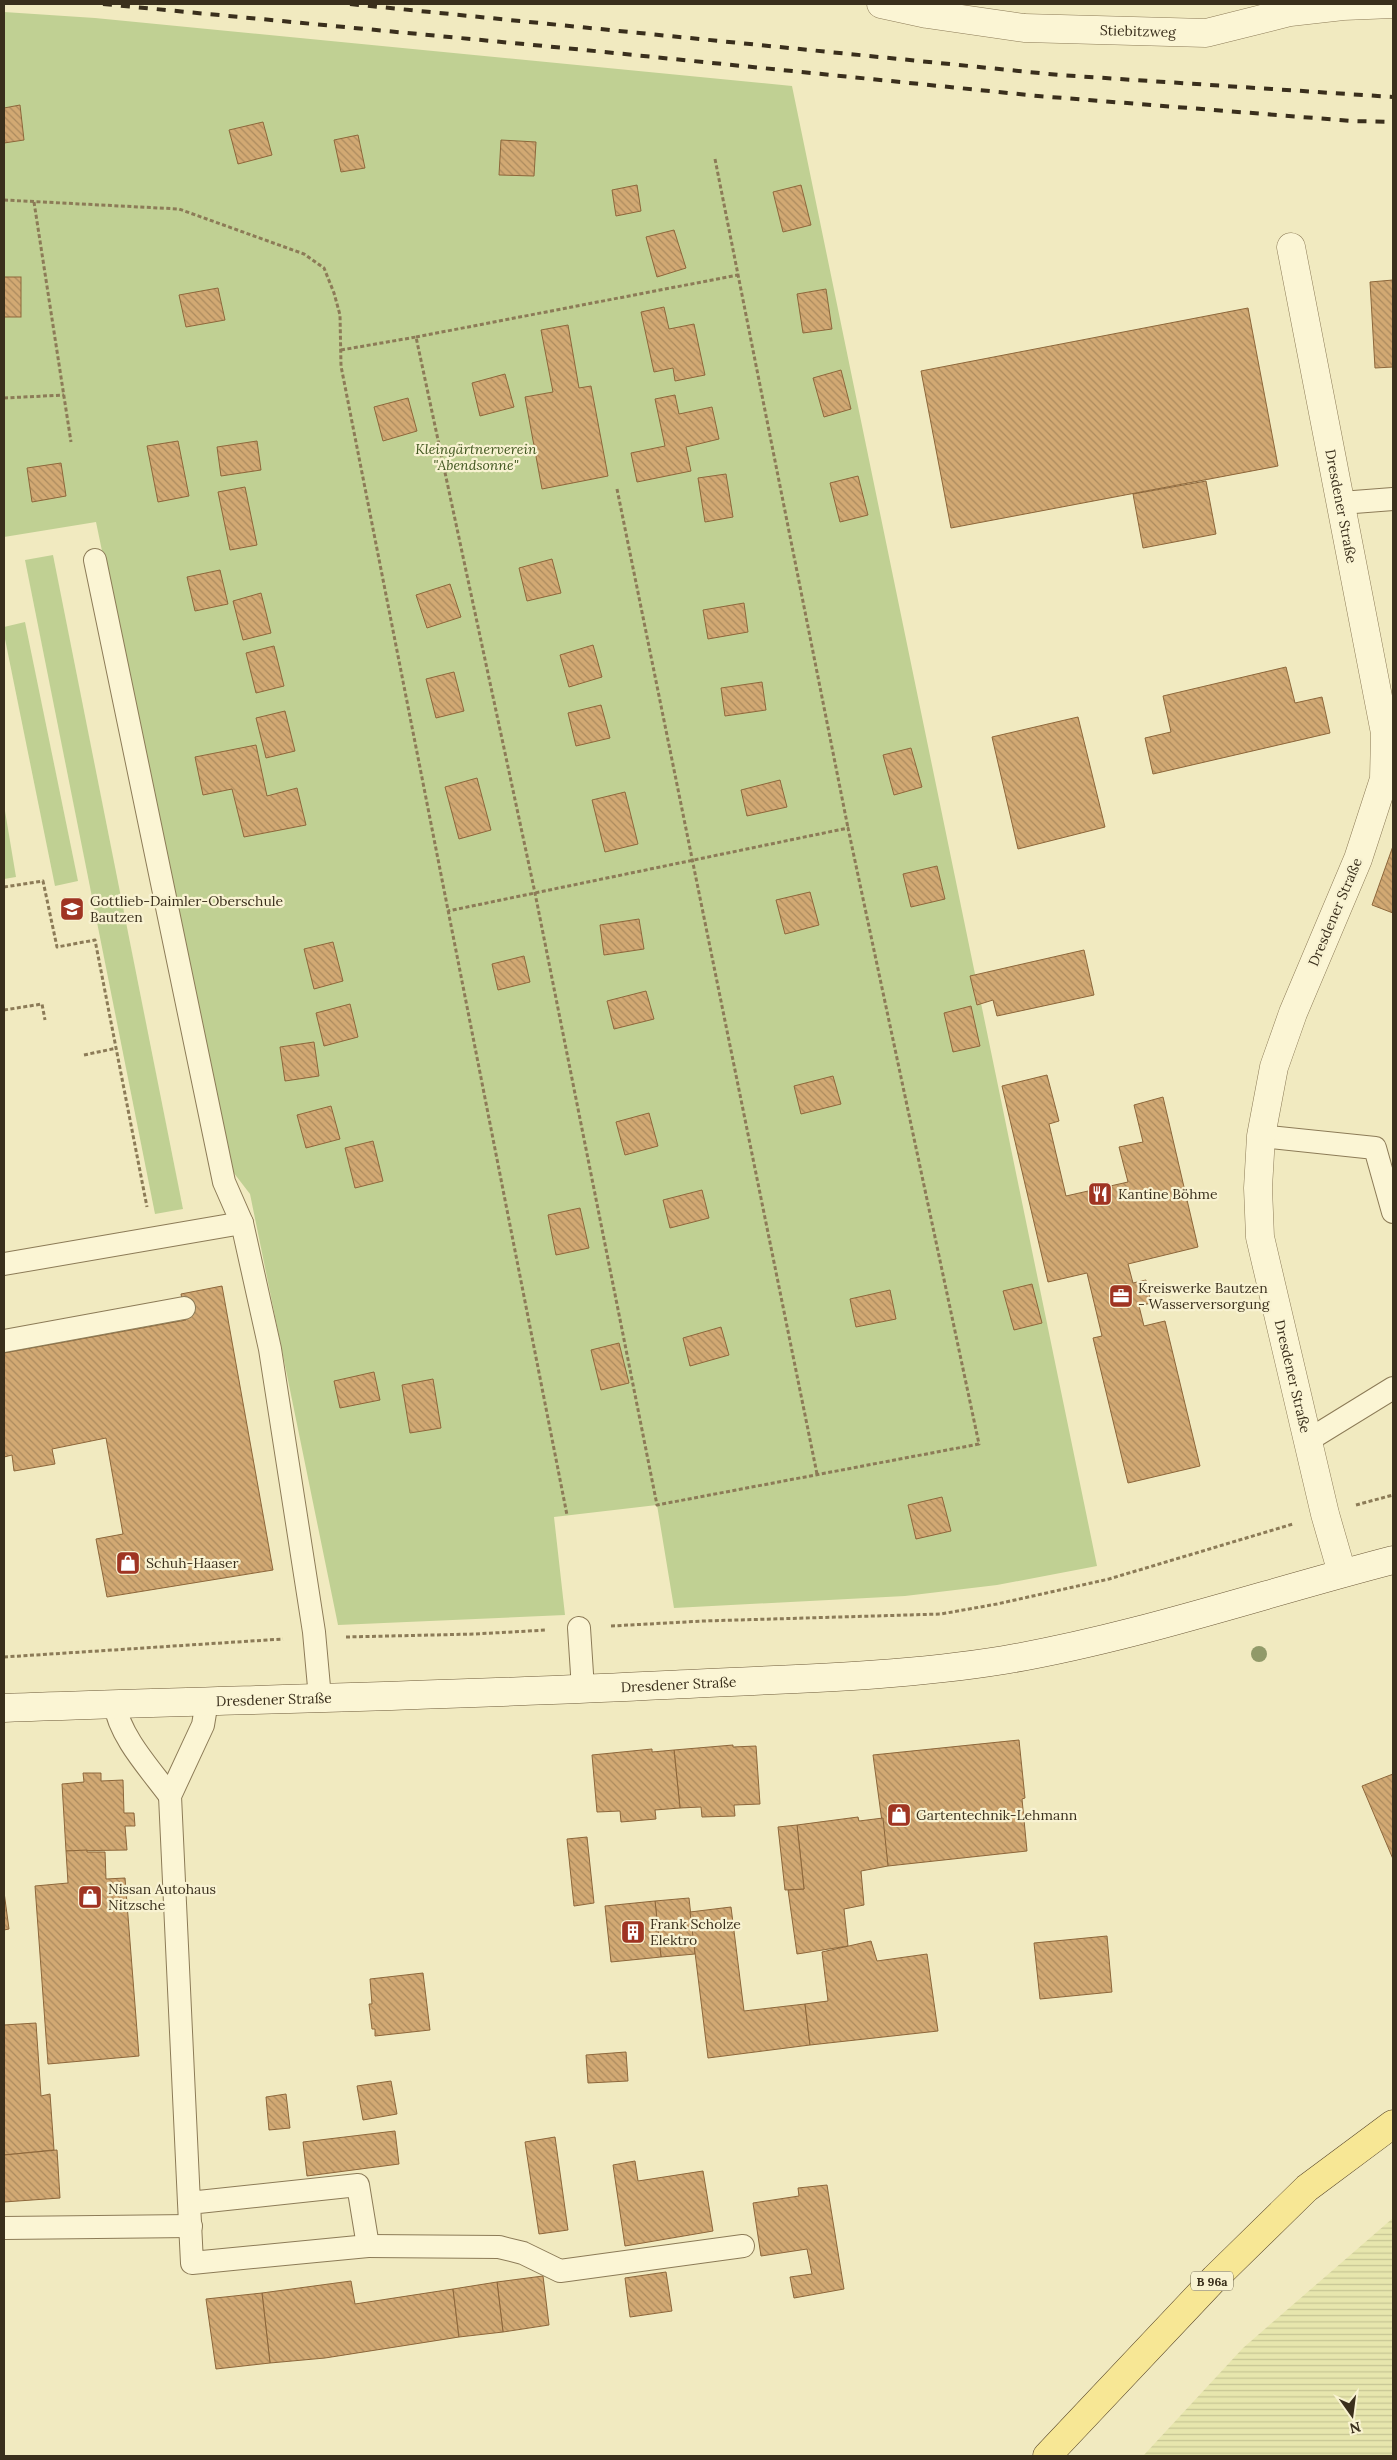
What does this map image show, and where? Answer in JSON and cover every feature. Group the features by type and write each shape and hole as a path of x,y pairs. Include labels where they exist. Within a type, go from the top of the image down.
{"main road":[{"name":"B 96a","path":"1047,2456 1214,2278 1307,2188 1393,2124"}],"street":[{"name":"Stiebitzweg","path":"881,4 927,14 1024,28 1206,33 1290,12 1342,6 1393,4"},
{"name":"Dresdener Straße","path":"1291,247 1385,734 1384,780 1358,859 1294,1012 1274,1067 1261,1136 1258,1188 1260,1237 1307,1441 1342,1573"},
{"name":"Dresdener Straße","path":"4,1708 583,1689 939,1669 1006,1660 1106,1638 1393,1560"}],"lane":[{"path":"1341,503 1393,499"},
{"path":"95,560 224,1182 242,1223 270,1349 314,1637 320,1698"},
{"path":"1261,1136 1375,1148 1393,1212"},
{"path":"4,1264 242,1223"},
{"path":"4,1341 184,1308"},
{"path":"1307,1441 1393,1388"},
{"path":"579,1628 583,1689"},
{"path":"207,1701 203,1725 170,1796 192,2264 368,2246 499,2247 523,2252 560,2271 743,2246"},
{"path":"115,1704 116,1716 123,1730 170,1796"},
{"path":"189,2203 358,2185 368,2246"},
{"path":"4,2228 190,2226"}],"path":[{"path":"416,337 535,893 657,1505 979,1444 848,828 715,159"},
{"path":"4,200 179,210 304,254 324,268 340,316 341,366 567,1515"},
{"path":"34,202 71,442"},
{"path":"341,350 738,275"},
{"path":"4,398 64,395"},
{"path":"617,489 691,861 817,1474"},
{"path":"448,911 848,828"},
{"path":"4,887 43,881 57,947 95,940 153,1237"},
{"path":"4,1010 42,1004 45,1020"},
{"path":"84,1055 117,1048"},
{"path":"4,1657 314,1637 475,1634 704,1621 941,1614 1109,1580 1393,1495"}],"green space":[{"name":"Kleingärtnerverein \"Abendsonne\"","path":"4,12 95,18 792,86 1097,1566 997,1585 905,1596 674,1608 657,1505 554,1517 565,1615 338,1625 250,1194 230,1168 96,522 4,537"},
{"path":"53,555 183,1209 155,1214 25,560"},
{"path":"25,622 78,881 55,886 4,634 4,627"},
{"path":"4,805 16,877 4,879"},
{"path":"1393,2218 1393,2456 1143,2456 1243,2348"}],"building":[{"path":"20,105 24,140 4,143 4,108"},
{"path":"263,122 272,155 238,164 229,130"},
{"path":"358,135 365,168 341,172 334,140"},
{"path":"501,140 536,142 534,176 499,175"},
{"path":"637,185 641,211 616,216 612,190"},
{"path":"801,185 811,225 783,232 773,192"},
{"path":"674,230 686,268 657,277 646,237"},
{"path":"4,277 21,277 21,317 4,317"},
{"path":"1393,280 1393,367 1375,368 1370,282"},
{"path":"218,288 225,320 186,327 179,295"},
{"path":"826,289 832,329 803,333 797,294"},
{"path":"664,307 669,329 694,324 705,375 675,381 673,368 654,372 641,312"},
{"path":"1248,308 1278,466 951,528 921,371"},
{"path":"568,325 579,388 591,386 608,476 542,489 525,397 553,392 541,330"},
{"path":"841,370 851,409 824,417 813,378"},
{"path":"505,374 514,407 480,416 472,383"},
{"path":"675,395 679,414 712,407 719,439 686,447 691,471 637,482 631,453 665,446 655,399"},
{"path":"408,398 417,431 383,441 374,407"},
{"path":"178,441 189,496 158,502 147,446"},
{"path":"257,441 261,470 221,476 217,447"},
{"path":"61,463 66,496 32,502 27,468"},
{"path":"726,474 733,517 705,522 698,478"},
{"path":"858,476 868,515 840,522 830,483"},
{"path":"1206,481 1216,534 1143,548 1133,494"},
{"path":"245,487 257,545 230,550 218,492"},
{"path":"552,559 561,593 527,601 519,568"},
{"path":"220,570 228,604 195,611 187,577"},
{"path":"450,584 461,617 427,628 416,595"},
{"path":"261,593 271,633 243,640 233,601"},
{"path":"744,603 748,632 708,639 703,610"},
{"path":"593,645 602,677 569,687 560,655"},
{"path":"274,646 284,686 256,693 246,653"},
{"path":"1286,667 1295,703 1322,697 1330,733 1153,774 1145,738 1171,732 1163,696"},
{"path":"454,672 464,711 436,718 426,679"},
{"path":"762,682 766,710 725,716 721,688"},
{"path":"601,705 610,738 576,746 568,713"},
{"path":"285,711 295,751 266,758 256,718"},
{"path":"1078,717 1105,827 1018,849 992,737"},
{"path":"256,745 267,796 297,788 306,825 244,837 232,789 203,795 195,757"},
{"path":"911,748 922,787 894,795 883,755"},
{"path":"477,778 491,830 459,839 445,787"},
{"path":"780,780 787,807 747,816 741,790"},
{"path":"625,792 638,844 605,852 592,800"},
{"path":"1393,846 1393,913 1372,905"},
{"path":"937,866 945,899 911,907 903,874"},
{"path":"810,892 819,925 785,934 776,900"},
{"path":"639,919 644,949 604,955 600,925"},
{"path":"333,942 343,981 314,989 304,949"},
{"path":"1084,950 1094,995 997,1016 993,1000 977,1005 970,976"},
{"path":"524,956 530,982 498,990 492,964"},
{"path":"646,991 654,1019 614,1029 607,1001"},
{"path":"350,1004 358,1037 324,1046 316,1013"},
{"path":"971,1006 980,1046 953,1052 944,1013"},
{"path":"314,1042 319,1076 285,1081 280,1047"},
{"path":"1047,1075 1059,1121 1049,1124 1066,1196 1128,1182 1119,1147 1143,1142 1134,1105 1163,1097 1198,1247 1128,1264 1133,1283 1146,1280 1151,1303 1139,1306 1144,1326 1165,1321 1200,1466 1128,1483 1093,1338 1102,1336 1087,1273 1048,1282 1002,1086"},
{"path":"833,1076 841,1104 801,1114 794,1086"},
{"path":"331,1106 340,1139 306,1148 297,1115"},
{"path":"649,1113 658,1146 625,1155 616,1122"},
{"path":"373,1141 383,1181 355,1188 345,1148"},
{"path":"702,1190 709,1218 670,1228 663,1200"},
{"path":"580,1208 589,1248 556,1255 548,1215"},
{"path":"1032,1284 1042,1323 1014,1330 1003,1291"},
{"path":"222,1286 273,1570 107,1597 96,1539 123,1534 106,1438 52,1449 55,1464 14,1471 12,1455 4,1457 4,1353 186,1320 181,1294"},
{"path":"890,1290 896,1319 856,1327 850,1299"},
{"path":"721,1327 729,1355 690,1366 683,1338"},
{"path":"619,1343 629,1383 601,1390 591,1350"},
{"path":"374,1372 380,1400 340,1408 334,1381"},
{"path":"433,1379 441,1428 410,1433 402,1385"},
{"path":"942,1497 951,1531 916,1539 908,1505"},
{"path":"1019,1740 1025,1798 1022,1799 1027,1851 888,1866 873,1755"},
{"path":"733,1745 733,1747 756,1746 760,1804 734,1805 735,1816 702,1817 701,1807 680,1808 674,1750"},
{"path":"652,1749 652,1752 674,1750 680,1808 655,1810 656,1819 621,1822 620,1811 597,1812 592,1755"},
{"path":"83,1773 101,1773 101,1781 123,1780 124,1813 134,1813 135,1826 125,1826 127,1850 66,1851 62,1784 84,1782"},
{"path":"1393,1774 1393,1859 1362,1786"},
{"path":"858,1817 859,1821 883,1818 888,1866 861,1871 864,1905 844,1909 848,1946 797,1954 788,1890 804,1889 797,1825"},
{"path":"797,1825 804,1889 785,1890 778,1827"},
{"path":"587,1837 594,1903 574,1906 567,1839"},
{"path":"87,1850 87,1852 105,1852 106,1879 125,1878 139,2056 48,2064 35,1886 68,1883 66,1851"},
{"path":"4,1892 9,1929 4,1930"},
{"path":"689,1898 695,1954 661,1957 655,1901"},
{"name":"Frank Scholze Elektro","path":"655,1901 661,1957 611,1962 605,1906"},
{"path":"731,1907 744,2011 805,2004 810,2045 708,2058 690,1912"},
{"path":"1107,1936 1112,1992 1040,1999 1034,1943"},
{"path":"871,1941 877,1961 927,1954 938,2031 810,2045 805,2004 828,2001 822,1952"},
{"path":"423,1973 430,2030 375,2036 375,2029 372,2029 369,2004 372,2004 370,1979"},
{"path":"36,2023 41,2096 50,2094 54,2150 4,2155 4,2025"},
{"path":"626,2052 628,2081 588,2083 586,2055"},
{"path":"391,2081 397,2114 363,2120 357,2086"},
{"path":"286,2094 290,2128 269,2130 266,2097"},
{"path":"395,2131 399,2164 307,2176 303,2142"},
{"path":"555,2137 568,2230 539,2234 525,2142"},
{"path":"57,2150 60,2198 4,2202 4,2155"},
{"path":"635,2161 638,2181 703,2171 713,2231 625,2246 613,2165"},
{"path":"827,2185 844,2289 794,2298 790,2277 812,2274 807,2249 761,2256 753,2203 799,2196 798,2188"},
{"path":"666,2272 672,2311 630,2317 625,2278"},
{"path":"543,2276 549,2325 503,2332 497,2282"},
{"path":"351,2281 355,2304 453,2289 459,2337 325,2358 270,2363 262,2293"},
{"path":"497,2282 503,2332 459,2337 453,2289"},
{"path":"262,2293 270,2363 216,2369 206,2299"}],"railway":[{"path":"103,4 1038,96 1352,121 1393,122"},
{"path":"350,4 1059,75 1393,97"}],"place":[{"name":"Gottlieb-Daimler-Oberschule Bautzen","path":"72,909"},
{"name":"Kantine Böhme","path":"1100,1194"},
{"name":"Kreiswerke Bautzen - Wasserversorgung","path":"1121,1296"},
{"name":"Schuh-Haaser","path":"128,1563"},
{"name":"Gartentechnik-Lehmann","path":"899,1815"},
{"name":"Nissan Autohaus Nitzsche","path":"90,1897"},
{"name":"Frank Scholze Elektro","path":"633,1932"}]}
